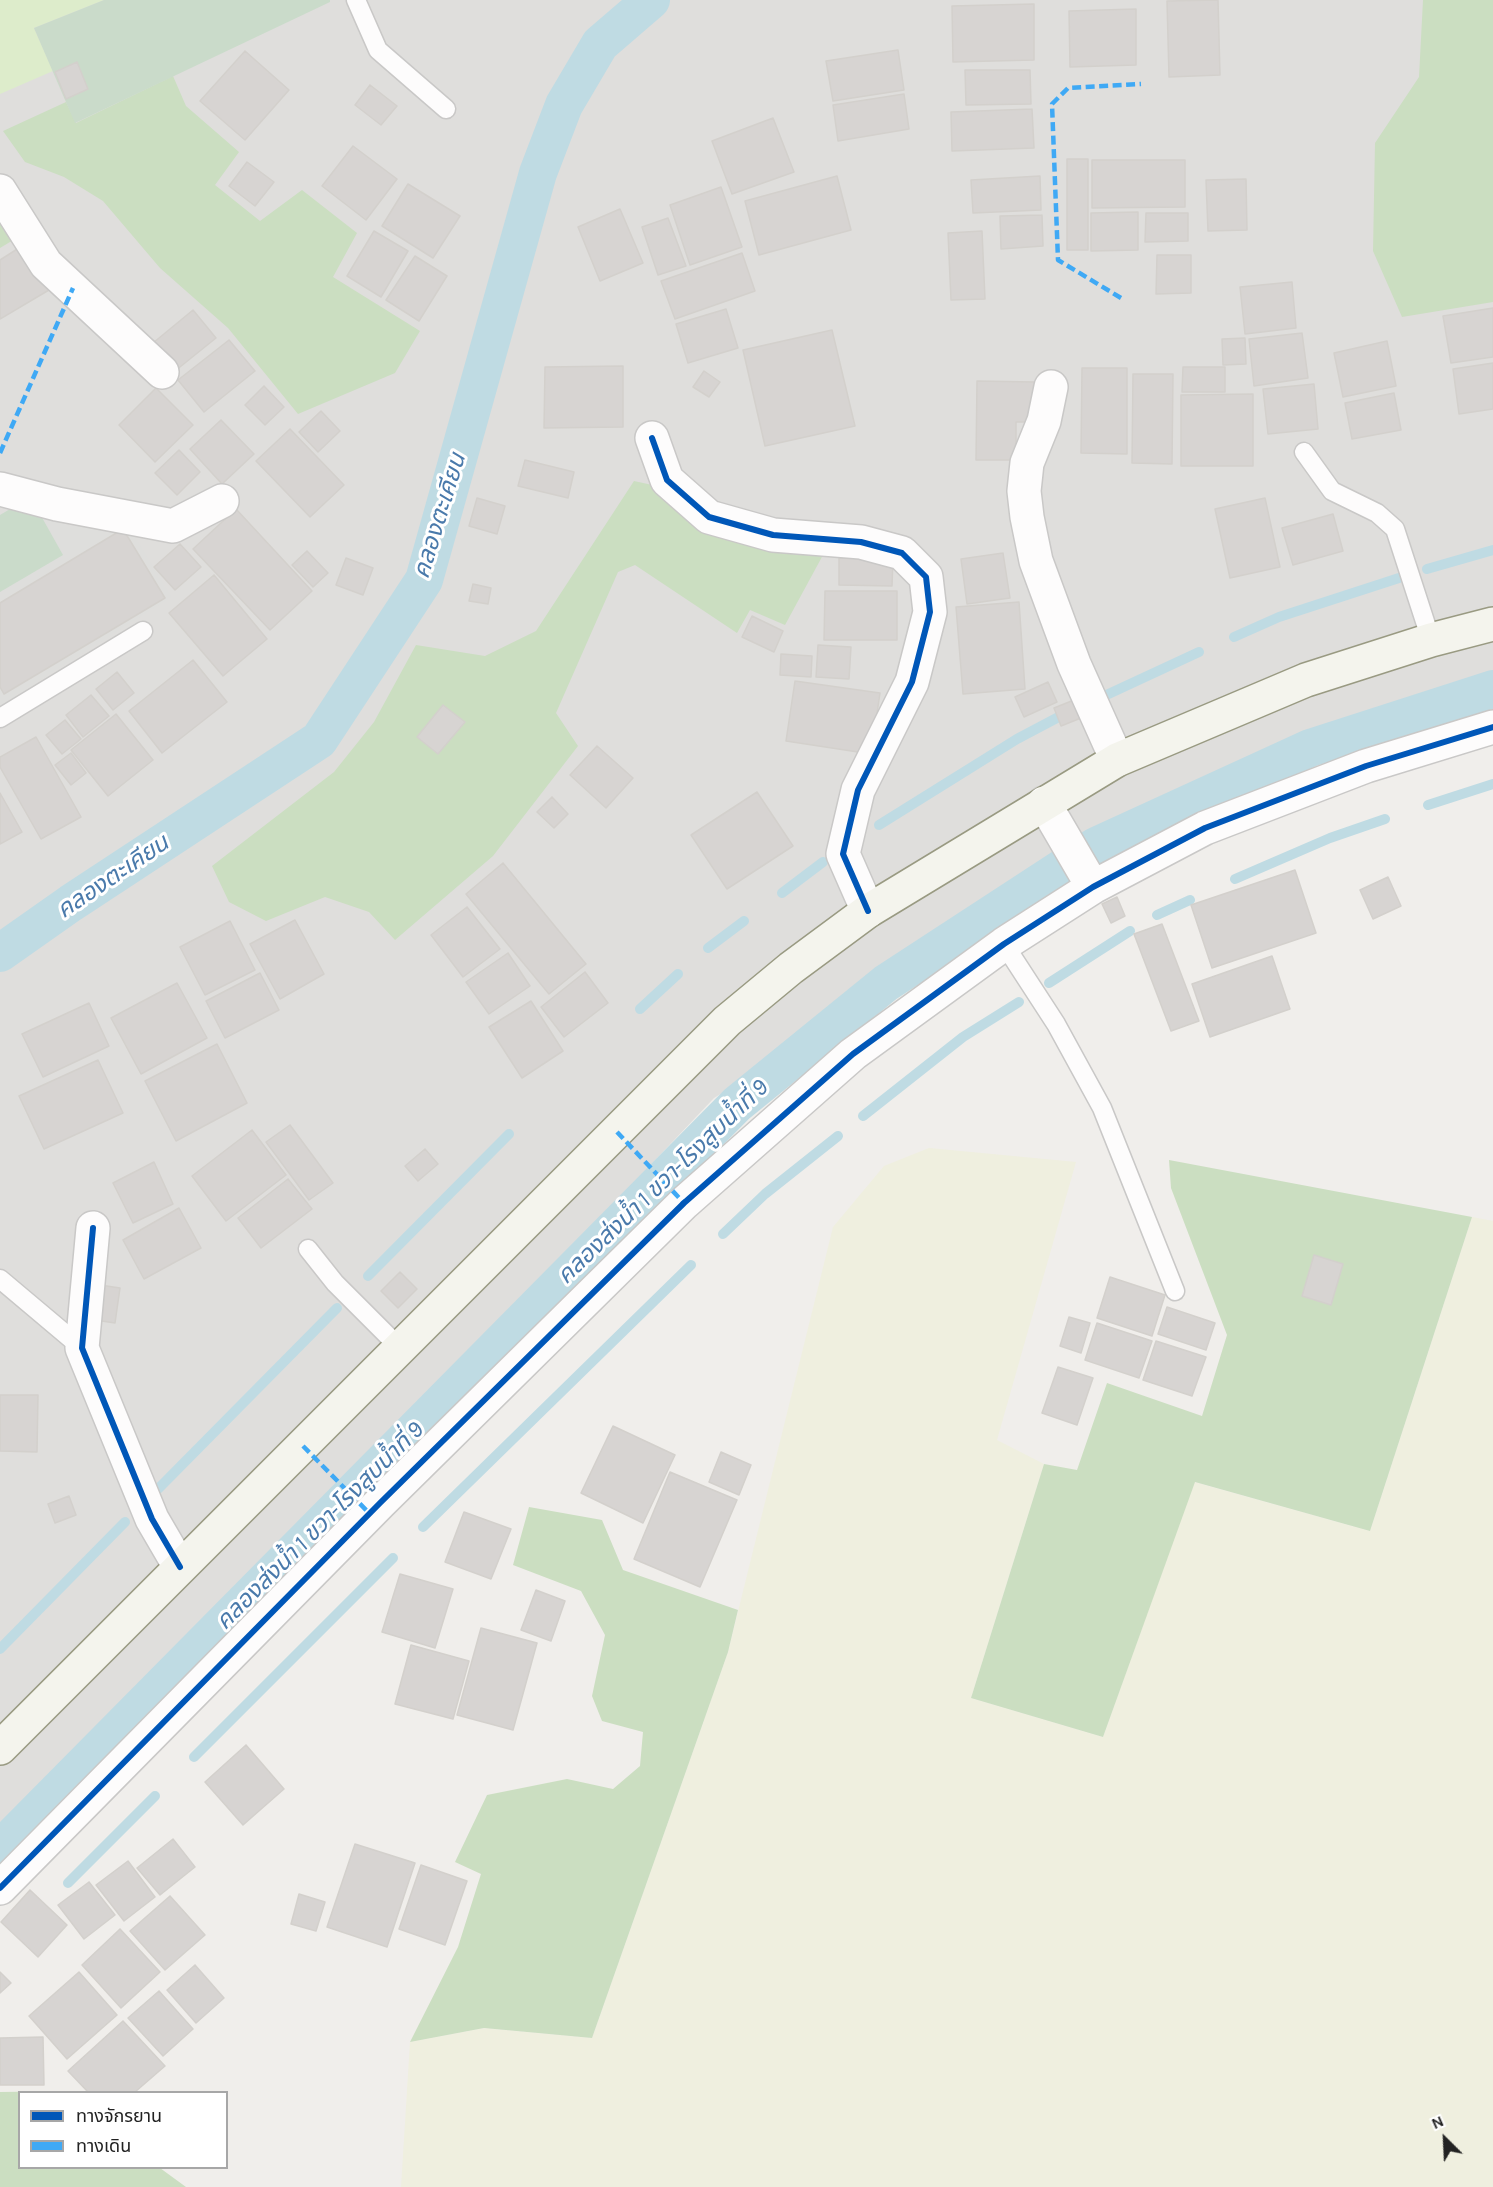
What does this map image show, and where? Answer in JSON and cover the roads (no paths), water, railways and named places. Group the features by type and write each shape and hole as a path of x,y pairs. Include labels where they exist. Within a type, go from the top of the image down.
{"main road":[{"path":"1,1746 727,1021 791,968 868,911 1117,760 1306,680 1431,640 1493,624"}],"street":[{"path":"0,190 46,264 162,372"},
{"path":"1051,387 1044,421 1027,463 1024,491 1027,517 1036,561 1070,654 1117,760"},
{"path":"652,438 667,480 709,517 773,535 861,542 902,553 926,577 930,612 912,682 858,790 843,854 868,911"},
{"path":"0,489 57,504 173,526 222,501"},
{"path":"0,1888 380,1503 684,1203 853,1054 1089,880 1205,828 1366,766 1493,727"},
{"path":"1044,803 1089,880"},
{"path":"93,1228 82,1348 138,1488 152,1519 180,1567"}],"lane":[{"path":"356,0 378,50 446,109"},
{"path":"1304,452 1332,491 1377,513 1395,529 1431,640"},
{"path":"0,718 143,631"},
{"path":"1004,944 1056,1024 1102,1108 1175,1291"},
{"path":"308,1250 335,1283 400,1348"},
{"path":"0,1279 82,1348"}],"waterway":[{"name":"คลองตะเคียน","path":"0,953 71,903 319,740 424,580 538,173 564,105 600,44 651,0"},
{"path":"1427,569 1493,550"},
{"path":"1234,637 1279,617 1399,578"},
{"path":"1102,697 1199,652"},
{"name":"คลองส่งน้ำ 1 ขวา-โรงสูบน้ำที่ 9","path":"0,1849 737,1104 886,983 1096,846 1310,748 1493,689"},
{"path":"879,825 1017,739 1070,711"},
{"path":"1428,805 1493,784"},
{"path":"1235,879 1330,838 1385,819"},
{"path":"782,893 823,862"},
{"path":"1157,915 1190,900"},
{"path":"708,948 744,921"},
{"path":"1049,983 1130,931"},
{"path":"640,1009 678,974"},
{"path":"863,1116 963,1037 1019,1002"},
{"path":"368,1276 509,1134"},
{"path":"723,1234 765,1194 838,1136"},
{"path":"423,1527 691,1265"},
{"path":"158,1489 337,1308"},
{"path":"0,1649 125,1522"},
{"path":"194,1757 393,1558"},
{"path":"68,1883 155,1796"}]}
